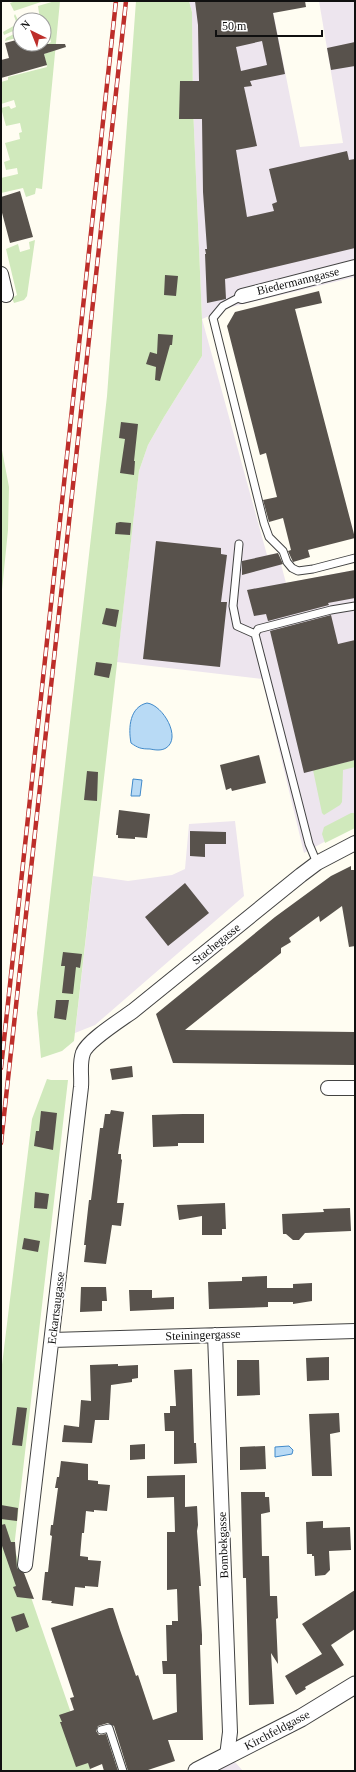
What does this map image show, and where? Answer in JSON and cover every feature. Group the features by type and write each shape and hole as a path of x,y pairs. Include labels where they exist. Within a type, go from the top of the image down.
{"street":[{"name":"Biedermanngasse","path":"242,296 355,267"},
{"path":"1,274 6,295"},
{"name":"Stachegasse","path":"83,1052 116,1022 133,1011 317,863 355,843"},
{"name":"Eckartsaugasse","path":"25,1565 81,1088 83,1052"},
{"path":"328,1088 355,1088"},
{"name":"Steiningergasse","path":"52,1340 355,1331"},
{"name":"Bombekgasse","path":"215,1335 230,1732 227,1756"},
{"name":"Kirchfeldgasse","path":"197,1771 301,1718 355,1685"}],"lane":[{"path":"242,296 223,306 213,318 264,523 269,537 283,551 287,562 292,568 298,571 313,569 355,558"},
{"path":"239,544 233,606 236,626 255,634"},
{"path":"317,863 307,837 255,634 258,629 331,610 355,606"},
{"path":"101,1730 109,1728 122,1771"}],"shaded area":[{"path":"189,1 271,1 300,147 343,143 319,1 355,1 355,277 231,307 202,319 193,106 192,12"},
{"path":"202,319 267,555 278,553 286,583 355,570 355,825 304,853 262,679 117,662 139,471 148,445 202,356"},
{"path":"235,821 244,896 95,1025 75,1033 93,876 128,881 172,875 185,869 189,824"},
{"path":"235,1762 243,1771 215,1771"}],"green space":[{"path":"16,1 44,1 14,11 10,3"},
{"path":"60,1 42,189 36,188 35,194 26,197 23,188 1,193 1,178 18,174 17,168 6,170 4,162 10,160 5,143 20,139 19,133 22,132 20,123 6,126 1,108 9,106 11,109 16,107 14,100 1,104 1,82 8,80 8,77 47,67 44,54 52,52 52,12 39,12 38,6"},
{"path":"136,1 189,1 192,12 193,106 202,319 202,356 148,445 139,471 74,1041 62,1051 41,1058 37,1013 107,396"},
{"path":"12,27 12,32 4,35 3,32"},
{"path":"12,35 12,39 5,41 6,38"},
{"path":"35,240 27,296 24,300 14,303 12,298 17,295 6,249 18,244 20,252 30,249 29,242"},
{"path":"1,445 9,487 8,530 1,600"},
{"path":"355,760 355,767 343,770 342,802 340,805 324,815 322,813 313,770"},
{"path":"351,813 355,813 355,828 325,843 322,834 324,827"},
{"path":"47,1079 68,1080 14,1548 91,1771 1,1771 1,1373 32,1119"}],"water":[{"path":"147,703 159,709 168,722 171,730 172,737 170,743 164,749 158,750 142,748 131,743 130,724 134,713 141,705"},
{"path":"133,779 142,780 140,796 131,796"},
{"path":"289,1446 293,1450 292,1454 275,1457 275,1447"}],"building":[{"path":"195,1 305,1 306,7 273,13 285,74 250,81 252,86 244,87 257,146 236,150 247,217 274,211 272,204 277,202 269,169 347,151 349,160 355,159 355,248 225,279 226,299 207,303 205,249 207,249 203,192 202,119 179,119 180,81 199,81 198,25","holes":["262,41 267,65 241,71 236,47"]},
{"path":"12,41 12,52 50,52 44,54 47,65 1,78 1,60 9,58 5,43"},
{"path":"355,42 355,66 331,70 327,48"},
{"path":"52,44 65,44 66,47 52,51"},
{"path":"20,191 33,237 10,243 1,209 1,197"},
{"path":"165,275 178,276 176,296 164,295"},
{"path":"319,291 322,303 295,309 355,538 308,550 310,557 293,562 288,551 291,550 283,518 269,522 263,500 277,497 266,453 260,455 227,326 235,312"},
{"path":"158,334 173,335 172,345 170,345 160,381 155,380 156,367 146,364 150,352 157,354"},
{"path":"121,422 138,424 134,475 120,473 125,439 119,438"},
{"path":"116,523 131,523 130,535 115,534"},
{"path":"156,541 221,548 221,554 227,555 221,602 227,602 220,667 143,659"},
{"path":"278,553 283,564 242,575 242,561"},
{"path":"355,570 355,598 328,603 329,605 268,621 266,614 254,616 247,590"},
{"path":"106,608 119,610 116,627 102,624"},
{"path":"331,615 338,644 355,640 355,760 304,773 270,631"},
{"path":"96,662 112,664 109,678 94,675"},
{"path":"259,755 266,783 232,791 231,788 226,790 220,765"},
{"path":"87,771 98,772 97,801 84,800"},
{"path":"119,810 150,814 147,838 118,838 118,835 116,835"},
{"path":"190,831 226,832 226,844 205,844 205,857 190,856"},
{"path":"351,866 351,870 355,870 355,946 349,947 342,906 320,922 319,916 289,938 291,942 281,948 281,953 185,1030 355,1032 355,1065 173,1063 156,1014 275,917 331,876"},
{"path":"185,883 209,913 168,946 145,917"},
{"path":"63,952 82,954 80,968 76,967 73,994 62,993 65,966 61,966"},
{"path":"56,1000 69,1000 66,1020 54,1018"},
{"path":"132,1066 133,1077 112,1080 110,1069"},
{"path":"111,1110 124,1112 118,1154 121,1154 122,1160 117,1203 124,1203 121,1226 112,1225 106,1264 84,1262 86,1245 84,1245 89,1200 91,1200 100,1128 103,1128 105,1114 110,1114"},
{"path":"41,1111 57,1113 53,1150 34,1146 36,1131 39,1131"},
{"path":"204,1114 204,1143 178,1143 178,1146 153,1147 152,1115"},
{"path":"35,1192 49,1194 47,1209 34,1208"},
{"path":"225,1203 226,1229 222,1229 222,1235 202,1235 202,1216 179,1220 177,1205"},
{"path":"350,1208 351,1231 305,1233 299,1240 293,1240 286,1234 283,1234 282,1214 324,1212 323,1209"},
{"path":"24,1238 40,1241 38,1252 22,1249"},
{"path":"267,1276 267,1288 293,1288 293,1284 312,1283 312,1301 293,1304 293,1302 268,1302 268,1307 209,1309 208,1282 242,1281 242,1277"},
{"path":"81,1287 106,1287 107,1301 102,1301 102,1311 80,1312"},
{"path":"129,1290 152,1290 152,1298 174,1297 174,1309 130,1311"},
{"path":"329,1357 329,1380 307,1381 306,1358"},
{"path":"237,1360 259,1360 260,1395 237,1396"},
{"path":"118,1364 118,1366 138,1365 138,1378 132,1379 132,1382 111,1385 109,1420 95,1420 92,1443 62,1442 64,1425 79,1427 81,1400 91,1401 90,1365"},
{"path":"192,1369 194,1443 196,1443 197,1463 174,1464 174,1431 165,1431 164,1413 170,1413 170,1406 176,1406 174,1370"},
{"path":"17,1407 27,1408 22,1446 12,1445"},
{"path":"339,1413 340,1432 330,1434 332,1476 312,1476 309,1414"},
{"path":"145,1444 145,1459 130,1460 130,1445"},
{"path":"265,1446 266,1469 240,1470 240,1447"},
{"path":"61,1461 88,1464 88,1480 98,1481 98,1484 110,1485 107,1511 86,1511 84,1533 82,1533 80,1556 88,1557 88,1560 101,1561 98,1587 75,1587 73,1606 51,1603 52,1601 42,1600 45,1572 48,1572 52,1536 50,1535 51,1525 53,1525 58,1488 55,1488 57,1477 59,1477"},
{"path":"185,1475 185,1507 197,1506 197,1531 201,1586 199,1586 202,1635 202,1645 200,1645 203,1740 168,1740 175,1761 145,1771 128,1771 114,1726 108,1723 98,1726 96,1731 99,1735 106,1734 118,1771 104,1771 102,1764 90,1769 88,1763 76,1767 60,1722 62,1722 59,1715 74,1710 70,1698 74,1697 51,1628 109,1608 113,1608 136,1676 138,1675 153,1720 177,1712 176,1674 163,1674 162,1661 167,1661 166,1625 172,1625 172,1621 178,1621 177,1589 167,1590 167,1532 175,1532 174,1497 147,1498 147,1476"},
{"path":"241,1492 265,1492 265,1497 269,1497 270,1512 261,1514 262,1556 269,1556 270,1596 277,1596 278,1618 276,1619 278,1664 271,1653 274,1704 249,1705 246,1578 243,1578"},
{"path":"1,1505 18,1508 17,1521 1,1519"},
{"path":"323,1521 323,1528 350,1527 351,1550 329,1551 330,1570 325,1575 315,1576 314,1556 312,1556 312,1554 307,1554 306,1522"},
{"path":"5,1524 11,1542 15,1542 17,1568 24,1573 34,1599 17,1597 13,1587 16,1586 1,1543 1,1525"},
{"path":"355,1590 355,1629 331,1645 344,1665 305,1687 306,1689 296,1695 285,1676 322,1654 302,1624"},
{"path":"24,1613 29,1627 16,1632 11,1617"}],"railway":[{"path":"1,1068 116,1"},
{"path":"1,1143 126,1"}]}
